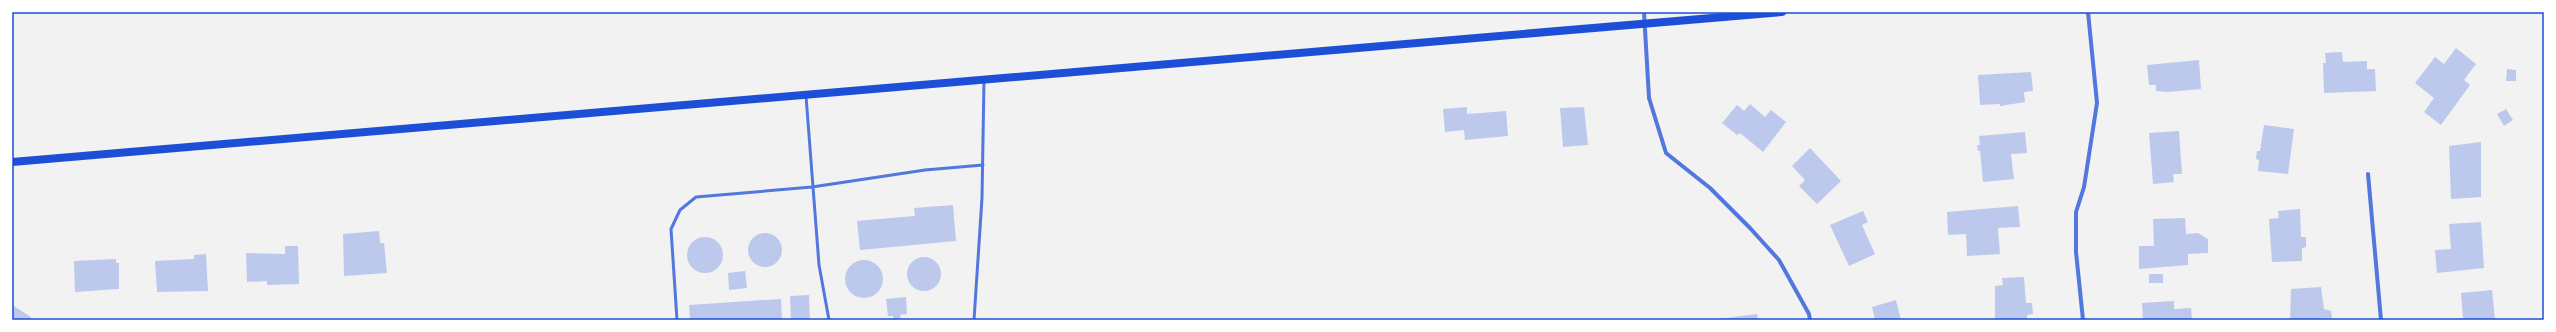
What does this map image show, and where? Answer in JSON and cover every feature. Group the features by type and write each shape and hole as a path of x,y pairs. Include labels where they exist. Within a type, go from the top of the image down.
{"main road":[{"path":"12,162 806,96 1782,12"}],"street":[{"path":"1644,12 1649,98 1666,153 1710,188 1779,260 1809,314 1810,320"},
{"path":"2083,320 2076,252 2076,212 2088,165 2097,103 2088,12"},
{"path":"2368,174 2381,320"}],"lane":[{"path":"974,320 983,165 984,80"},
{"path":"806,96 819,265 829,320"},
{"path":"677,320 671,229 680,210 696,197 711,194 812,187 924,170 983,165"}],"building":[{"path":"2456,48 2476,64 2464,80 2470,85 2441,125 2424,112 2434,98 2415,83 2435,57 2444,64"},
{"path":"2342,52 2343,62 2367,61 2367,69 2375,69 2376,91 2324,93 2323,63 2326,63 2325,53"},
{"path":"2199,60 2201,89 2168,92 2156,91 2156,85 2149,85 2147,65"},
{"path":"2507,69 2516,70 2516,81 2506,81"},
{"path":"2031,72 2033,91 2024,92 2025,102 2000,106 2000,104 1980,105 1978,75"},
{"path":"1750,104 1765,117 1771,110 1786,122 1763,152 1740,133 1737,135 1722,123 1737,105 1744,111"},
{"path":"1467,107 1467,114 1506,111 1508,136 1465,140 1464,130 1445,132 1443,109"},
{"path":"1584,107 1588,145 1563,147 1560,108"},
{"path":"2506,109 2513,120 2504,126 2497,114"},
{"path":"2264,125 2294,129 2288,174 2258,171 2259,160 2256,159 2257,151 2260,151"},
{"path":"2179,131 2182,174 2173,174 2174,182 2153,184 2149,133"},
{"path":"2025,132 2027,153 2011,154 2014,179 1983,182 1980,151 1978,151 1977,145 1980,145 1979,136"},
{"path":"2481,142 2481,197 2451,199 2449,146"},
{"path":"1810,148 1841,181 1817,204 1799,186 1805,180 1792,166"},
{"path":"953,205 956,241 860,250 857,221 915,216 914,208"},
{"path":"2018,206 2020,227 1998,228 2000,254 1967,256 1966,234 1948,235 1947,212"},
{"path":"2300,209 2301,237 2306,237 2306,247 2302,248 2302,261 2272,262 2269,219 2279,218 2278,211"},
{"path":"1863,211 1868,222 1862,225 1875,254 1849,266 1830,225"},
{"path":"2185,218 2186,234 2198,233 2208,239 2208,253 2188,254 2188,265 2139,269 2139,246 2154,246 2153,219"},
{"path":"2481,222 2484,268 2437,273 2435,250 2451,249 2449,224"},
{"path":"379,231 380,243 384,243 387,273 344,276 343,234"},
{"path":"762,233 768,233 772,234 779,240 782,250 781,257 775,264 768,267 762,267 758,266 751,260 748,253 748,247 749,243 755,236"},
{"path":"709,237 718,242 722,248 722,262 718,268 709,273 701,273 692,268 688,262 687,251 692,242 698,238"},
{"path":"285,246 298,246 299,284 267,285 267,281 247,282 246,253 285,254"},
{"path":"206,254 208,291 157,292 155,261 194,259 194,255"},
{"path":"924,257 936,262 941,274 936,286 924,291 912,286 907,274 912,262"},
{"path":"116,259 116,263 119,263 119,289 75,292 74,261"},
{"path":"860,260 868,260 875,263 880,268 883,279 880,290 875,295 868,298 860,298 853,295 848,290 845,283 845,275 848,268 853,263"},
{"path":"745,271 747,288 729,290 728,273"},
{"path":"2149,274 2163,274 2163,283 2149,283"},
{"path":"2024,277 2026,303 2032,303 2033,314 2027,315 2027,320 1995,320 1995,286 2003,285 2002,278"},
{"path":"2321,287 2324,309 2331,311 2332,318 2325,318 2325,320 2290,320 2291,289"},
{"path":"2492,290 2495,320 2450,320 2463,318 2461,293"},
{"path":"809,295 810,320 791,320 790,296"},
{"path":"906,297 907,314 900,315 901,319 893,319 893,316 888,316 886,299"},
{"path":"781,299 782,320 690,320 689,305"},
{"path":"1896,300 1901,320 1875,320 1872,307"},
{"path":"2174,301 2174,309 2191,308 2192,320 2143,320 2142,303"},
{"path":"12,305 31,317 30,320 12,320"},
{"path":"1757,314 1758,320 1718,320 1718,319"}]}
